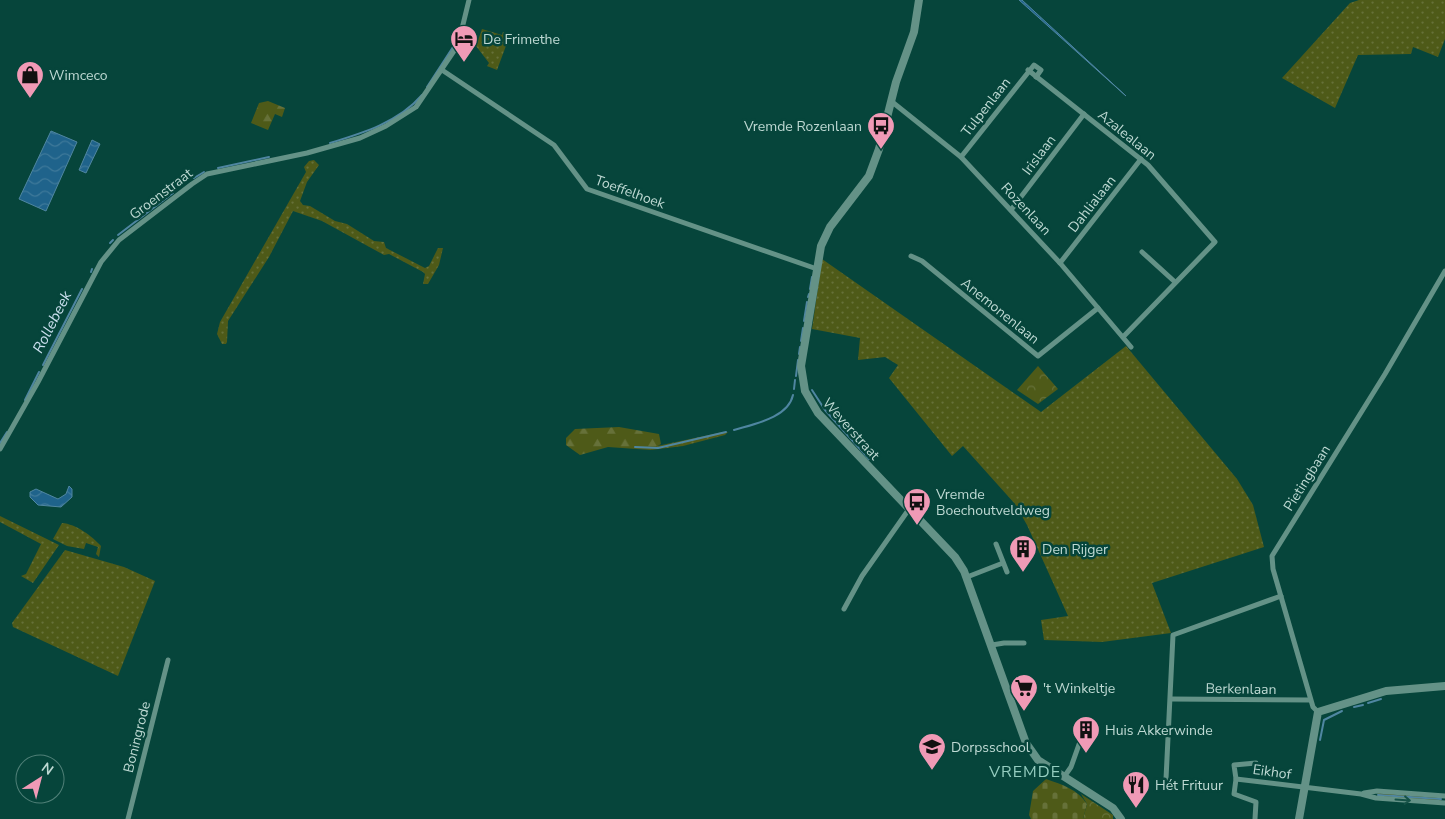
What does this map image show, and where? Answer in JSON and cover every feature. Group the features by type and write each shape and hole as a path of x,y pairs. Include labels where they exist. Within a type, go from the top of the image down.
{"street":[{"name":"Groenstraat","path":"0,449 38,382 101,262 119,240 207,174 322,149 360,138 386,126 416,107 458,45 470,0"},
{"name":"Weverstraat","path":"919,0 914,32 890,100 879,149 869,176 825,236 817,269 801,366 805,391 818,414 955,557 967,577 1026,743 1038,760 1064,777"},
{"name":"Azalealaan","path":"1036,77 1041,70 1034,65 1028,70 1036,77 1141,159 1214,242 1175,282"},
{"name":"Toeffelhoek","path":"442,70 554,145 563,154 578,179 587,189 817,269"},
{"name":"Tulpenlaan","path":"961,157 1028,70"},
{"name":"Rozenlaan","path":"890,100 961,157 1060,262 1131,347"},
{"name":"Irislaan","path":"1011,210 1084,114"},
{"name":"Dahlialaan","path":"1060,262 1141,159"},
{"path":"1123,337 1175,282 1142,252"},
{"name":"Anemonenlaan","path":"911,256 922,262 1038,356 1098,308"},
{"name":"Pietingbaan","path":"1318,712 1310,700 1281,596 1272,556 1385,374 1445,271"},
{"path":"844,609 862,576 910,509"},
{"path":"996,544 1007,572"},
{"path":"967,577 1003,563"},
{"path":"1166,779 1173,635 1281,596"},
{"path":"992,645 1004,643 1024,644"},
{"name":"Boningrode","path":"128,819 168,660"},
{"path":"1299,819 1318,712 1386,690 1445,686"},
{"name":"Berkenlaan","path":"1171,698 1310,700"},
{"path":"1082,736 1071,767 1064,777 1112,808 1121,819"},
{"name":"Eikhof","path":"1254,819 1256,802 1234,794 1236,778 1234,766 1256,763"},
{"name":"Eikhof","path":"1236,778 1305,789 1361,794"},
{"path":"1361,794 1377,791 1445,796"},
{"path":"1361,794 1376,798 1445,803"}],"green space":[{"path":"1359,0 1445,0 1445,39 1438,57 1413,47 1411,54 1358,55 1335,108 1282,78 1350,3"},
{"path":"482,29 502,35 503,32 510,35 497,70 487,66 489,63 476,46"},
{"path":"268,101 285,108 282,117 275,114 268,130 251,123 259,103"},
{"path":"314,160 319,165 307,182 300,201 303,205 310,206 335,221 347,224 374,241 384,242 386,248 425,268 429,266 438,248 443,248 439,265 428,284 423,284 425,274 423,272 389,254 384,255 322,221 293,211 269,257 228,321 227,342 222,344 217,334 220,322 306,172 304,167 309,161"},
{"path":"822,259 1041,412 1126,346 1237,479 1253,505 1264,547 1152,583 1171,633 1102,642 1044,640 1041,620 1068,616 1027,525 1015,504 963,446 952,456 889,378 898,365 885,357 858,360 860,338 812,329"},
{"path":"1038,366 1058,389 1038,404 1017,390"},
{"path":"619,427 659,434 661,444 651,450 608,447 580,455 566,445 566,438 575,429"},
{"path":"728,432 725,435 683,446 651,450 657,446"},
{"path":"0,516 59,545 33,583 21,576 26,574 41,544 0,522"},
{"path":"62,523 78,528 97,542 101,546 99,557 96,554 98,547 86,543 84,549 67,546 53,539"},
{"path":"65,550 124,567 155,581 118,676 13,627 12,623"},
{"path":"1046,779 1069,788 1083,799 1087,804 1083,819 1031,819 1029,815 1033,791"},
{"path":"1378,793 1441,798 1441,801 1377,797"},
{"path":"1081,794 1113,815 1113,819 1083,819 1087,804"}],"water":[{"path":"1019,0 1022,0 1126,96"},
{"path":"51,131 77,142 46,211 19,199"},
{"path":"92,140 100,144 86,173 79,170"},
{"path":"69,486 72,489 72,497 61,507 38,505 30,497 30,492 36,489 58,499 66,494"}],"waterway":[{"name":"Rollebeek","path":"427,87 453,47"},
{"name":"Rollebeek","path":"330,143 368,131 380,125 403,112 422,95"},
{"name":"Rollebeek","path":"218,168 269,157"},
{"name":"Rollebeek","path":"194,178 204,172"},
{"name":"Rollebeek","path":"118,235 173,193"},
{"name":"Rollebeek","path":"110,243 113,240"},
{"path":"810,289 812,277"},
{"name":"Rollebeek","path":"43,365 82,289"},
{"path":"804,321 807,302"},
{"path":"801,341 803,328"},
{"path":"799,354 800,347"},
{"path":"796,376 798,360"},
{"name":"Rollebeek","path":"25,400 39,372"},
{"path":"794,389 795,380"},
{"path":"812,390 825,410 869,459"},
{"path":"734,430 777,415 790,403 793,395"},
{"name":"Rollebeek","path":"0,443 7,432"},
{"path":"635,447 658,448 726,432"},
{"path":"1368,703 1381,699"},
{"path":"1354,707 1363,705"},
{"path":"1320,740 1324,720 1342,711"},
{"path":"1378,795 1441,799"}],"place":[{"name":"De Frimethe","path":"464,63"},
{"name":"Wimceco","path":"30,99"},
{"name":"Vremde Rozenlaan","path":"881,150"},
{"name":"Vremde Boechoutveldweg","path":"917,526"},
{"name":"Den Rijger","path":"1023,573"},
{"name":"'t Winkeltje","path":"1024,712"},
{"name":"Huis Akkerwinde","path":"1086,754"},
{"name":"Dorpsschool","path":"932,771"},
{"name":"Hét Frituur","path":"1136,809"}],"district":[{"name":"VREMDE","path":"1025,772"}]}
